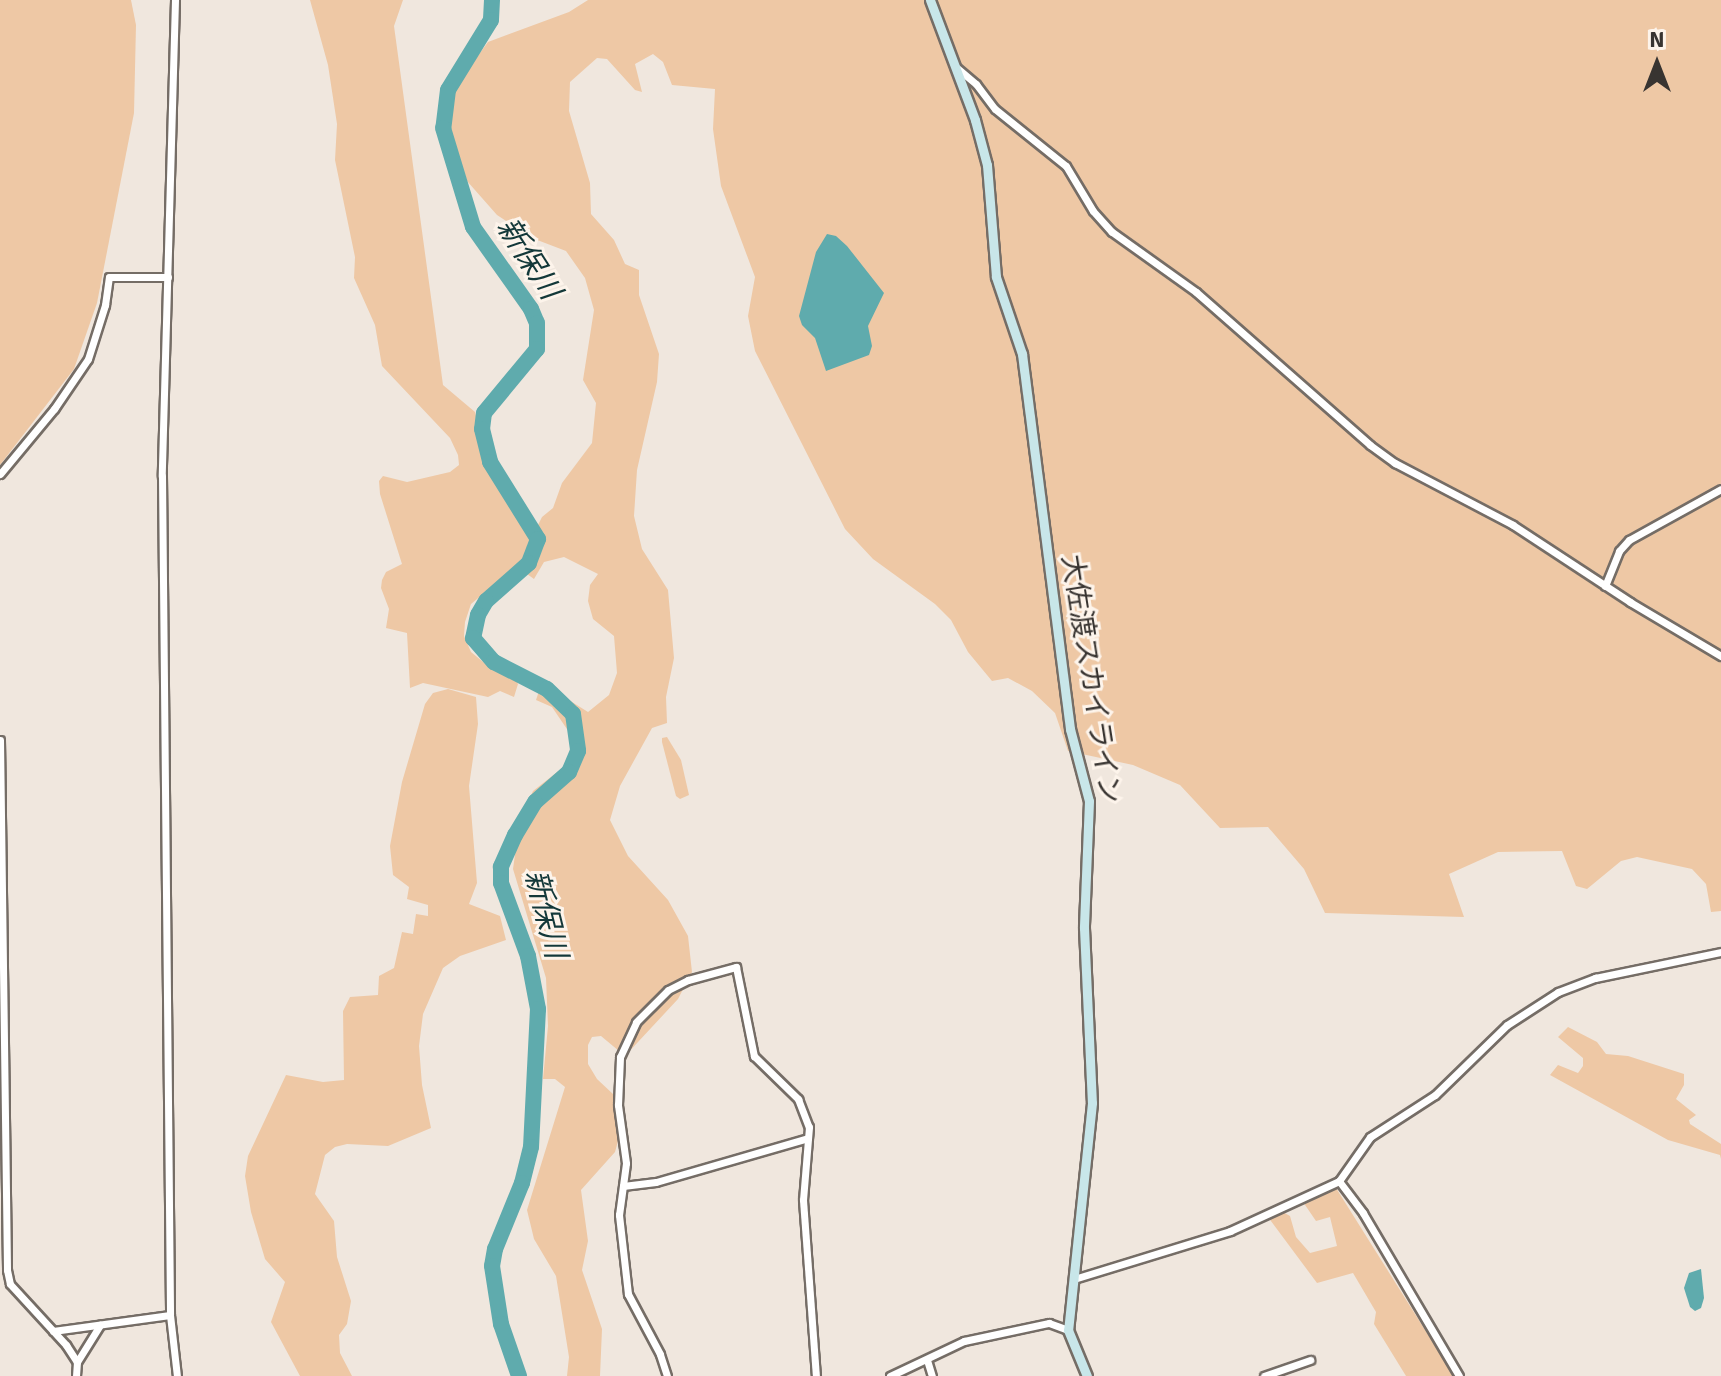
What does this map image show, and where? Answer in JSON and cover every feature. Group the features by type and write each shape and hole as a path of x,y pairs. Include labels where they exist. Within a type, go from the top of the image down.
{"street":[{"path":"175,0 162,476 170,1315 177,1376"},
{"name":"大佐渡スカイライン","path":"930,0 987,165 996,277 1022,354 1070,729 1089,801 1084,928 1092,1103 1068,1330 1087,1376"},
{"path":"955,67 976,84 995,109 1066,166 1093,211 1112,232 1196,292 1370,445 1395,463 1513,525 1605,586 1721,656"},
{"path":"0,474 54,409 88,359 105,305 109,277 168,277"},
{"path":"1605,586 1619,551 1629,540 1721,489"},
{"path":"0,740 2,1157 10,1284 77,1362"},
{"path":"1074,1279 1230,1231 1339,1181 1370,1137 1435,1095 1489,1041 1529,1009 1583,981 1721,952"},
{"path":"667,1376 660,1354 628,1294 620,1230 626,1163 617,1078 625,1041 636,1022 668,990 688,980 736,967 754,1056 798,1099 809,1127 803,1200 816,1376"},
{"path":"623,1186 656,1182 808,1138"},
{"path":"1339,1181 1363,1213 1459,1376"},
{"path":"53,1331 170,1315"},
{"path":"890,1376 964,1341 1049,1323 1068,1330"},
{"path":"76,1376 77,1362 100,1325"},
{"path":"927,1360 932,1376"},
{"path":"1264,1376 1310,1360"}],"shaded area":[{"path":"0,0 131,0 136,25 134,113 97,303 74,369 0,465"},
{"path":"310,0 403,0 394,26 443,385 475,412 490,471 531,537 525,559 471,604 465,622 464,636 471,652 493,670 515,677 518,684 514,697 500,691 488,697 423,683 410,688 407,633 386,628 389,609 381,588 382,580 386,572 402,564 380,494 379,481 383,476 407,482 450,472 459,465 458,455 450,438 382,366 375,325 354,278 355,257 335,160 337,124 328,65"},
{"path":"588,0 1721,0 1721,911 1711,912 1706,884 1692,869 1637,857 1621,861 1587,889 1576,886 1562,851 1498,852 1449,874 1464,917 1325,913 1304,869 1268,827 1220,828 1180,785 1133,765 1068,751 1055,713 1032,691 1008,678 992,681 968,652 951,620 935,604 873,559 845,529 755,351 748,316 755,277 721,186 713,129 715,89 672,85 663,62 653,54 635,64 642,92 635,90 607,59 597,58 570,82 569,111 590,183 591,214 614,240 625,264 639,270 639,295 659,354 657,382 637,470 634,516 642,549 668,590 674,658 666,697 667,723 652,728 620,786 610,820 628,856 668,900 688,936 692,972 678,999 625,1056 601,1036 592,1037 588,1045 588,1064 597,1079 614,1095 618,1141 615,1152 581,1190 588,1241 582,1270 602,1329 600,1376 567,1376 569,1357 556,1276 534,1239 527,1210 565,1087 555,1079 543,1079 548,1026 546,978 513,869 520,819 533,791 570,762 573,738 552,707 536,700 539,691 548,687 588,712 609,695 617,673 614,636 593,619 588,601 590,585 598,574 564,557 544,562 534,579 527,574 542,539 538,525 553,508 562,483 592,443 596,403 583,380 594,310 585,278 566,251 532,238 497,215 467,181 449,125 449,104 454,88 488,42 569,12"},
{"path":"448,689 476,697 478,724 469,786 477,883 469,904 500,916 506,940 460,956 443,968 423,1014 419,1046 422,1085 431,1128 388,1146 347,1144 335,1147 325,1155 315,1194 334,1221 337,1257 351,1301 347,1324 339,1335 340,1353 352,1376 300,1376 271,1322 285,1282 265,1259 251,1212 245,1176 248,1156 286,1075 323,1082 344,1080 343,1011 350,997 378,995 379,976 394,968 402,932 413,934 416,914 428,916 428,905 407,899 409,887 393,875 390,846 402,782 425,704 433,693"},
{"path":"667,737 681,760 689,795 680,799 676,796 662,742 662,738"},
{"path":"1568,1027 1597,1042 1606,1054 1628,1056 1684,1074 1684,1085 1676,1099 1696,1115 1689,1120 1690,1124 1721,1144 1721,1159 1720,1155 1668,1140 1550,1075 1558,1065 1578,1073 1583,1066 1583,1058 1558,1037"},
{"path":"1336,1188 1455,1376 1406,1376 1374,1324 1376,1312 1353,1273 1317,1283 1268,1217 1281,1211 1290,1216 1296,1237 1310,1253 1337,1246 1330,1217 1316,1221 1303,1202"}],"water":[{"path":"827,234 836,236 847,246 884,293 868,326 872,346 869,355 826,371 815,338 802,325 799,316 816,252"},
{"path":"1701,1269 1704,1298 1701,1308 1695,1311 1690,1307 1684,1288 1689,1273"}],"waterway":[{"name":"新保川","path":"492,0 491,20 448,90 443,128 473,227 531,309 537,323 537,349 484,413 482,429 490,462 538,539 529,563 486,601 478,615 473,638 494,662 547,689 573,714 578,751 569,772 535,802 515,835 501,867 501,883 528,956 538,1009 531,1147 522,1183 495,1249 492,1266 501,1324 519,1376"}]}
